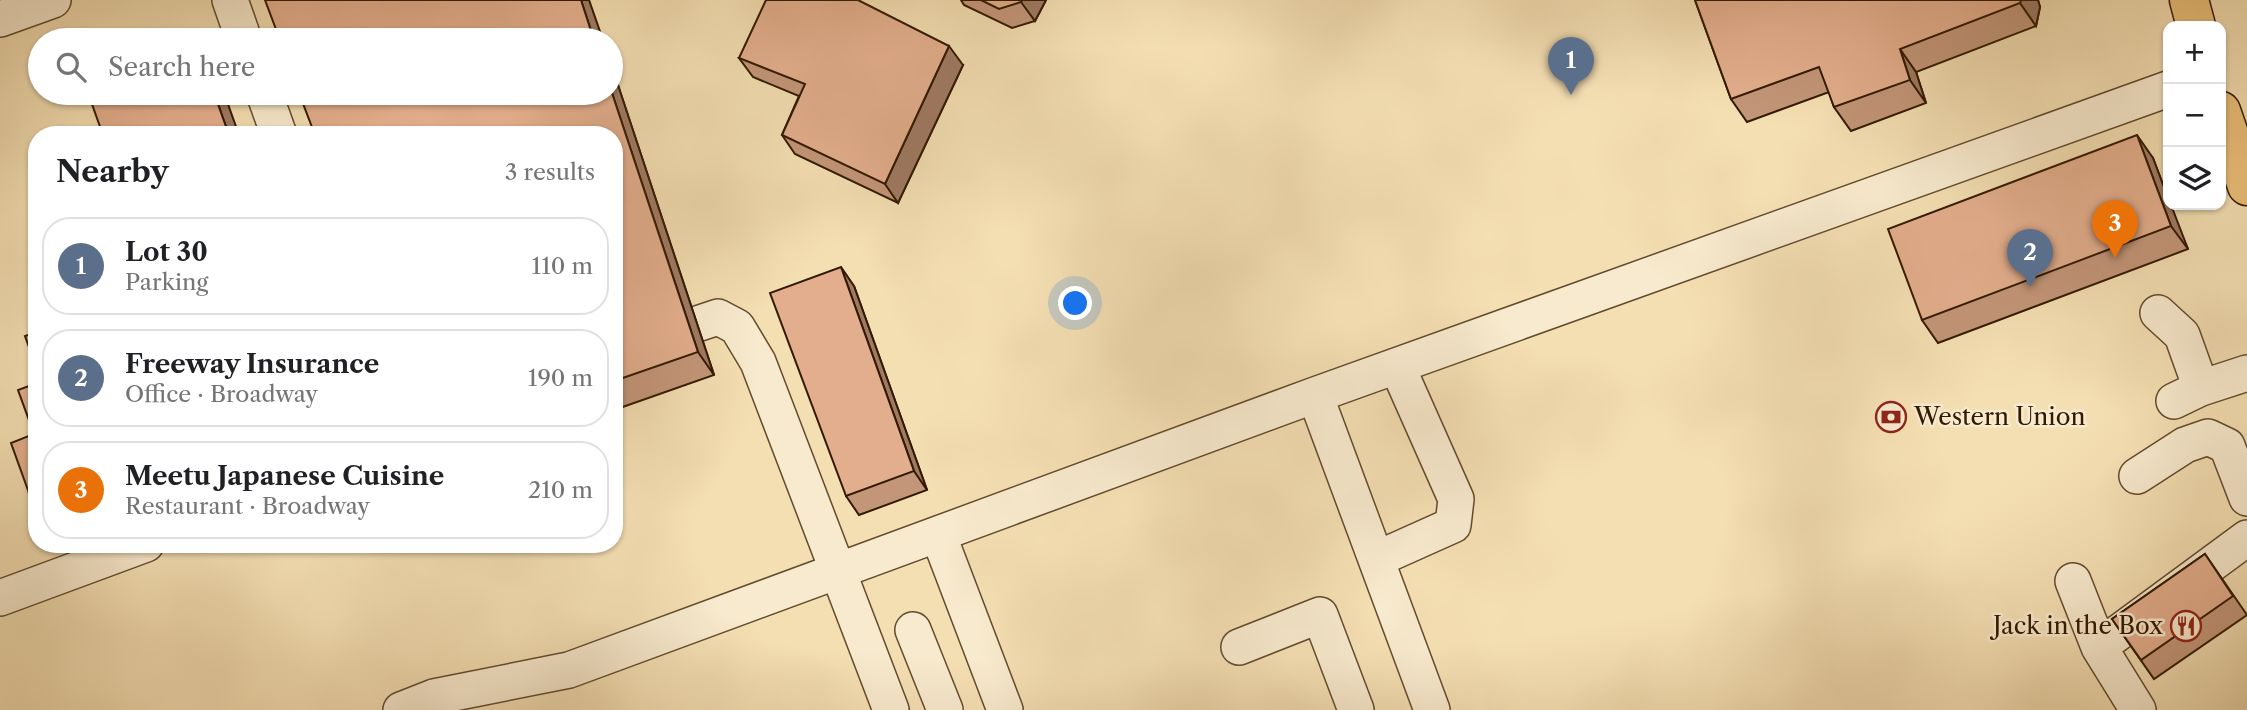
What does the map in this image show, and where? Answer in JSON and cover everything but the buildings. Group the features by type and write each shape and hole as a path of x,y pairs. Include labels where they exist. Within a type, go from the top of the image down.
{"main road":[{"path":"2189,0 2195,21"},
{"path":"2226,125 2247,186"}],"street":[{"path":"0,19 53,0"},
{"path":"230,0 240,28"},
{"path":"401,710 435,697 569,670 1315,395 2163,91"},
{"path":"268,105 276,126"},
{"path":"2158,313 2182,335 2187,395 2247,373"},
{"path":"697,324 718,317 737,327 758,362 891,710"},
{"path":"1377,559 1453,525 1456,499 1397,366"},
{"path":"1315,395 1432,710"},
{"path":"2137,476 2185,445 2208,437 2227,446 2247,498"},
{"path":"938,534 1005,710"},
{"path":"2099,647 2247,538"},
{"path":"0,598 122,553"},
{"path":"2073,581 2099,647 2138,710"},
{"path":"1239,647 1320,615 1356,710"},
{"path":"913,630 944,710"}],"place":[{"name":"Lot 30","path":"1571,95"},
{"name":"Meetu Japanese Cuisine","path":"2115,258"},
{"name":"Freeway Insurance","path":"2030,287"},
{"name":"Western Union","path":"1891,417"},
{"name":"Jack in the Box","path":"2186,626"}]}
